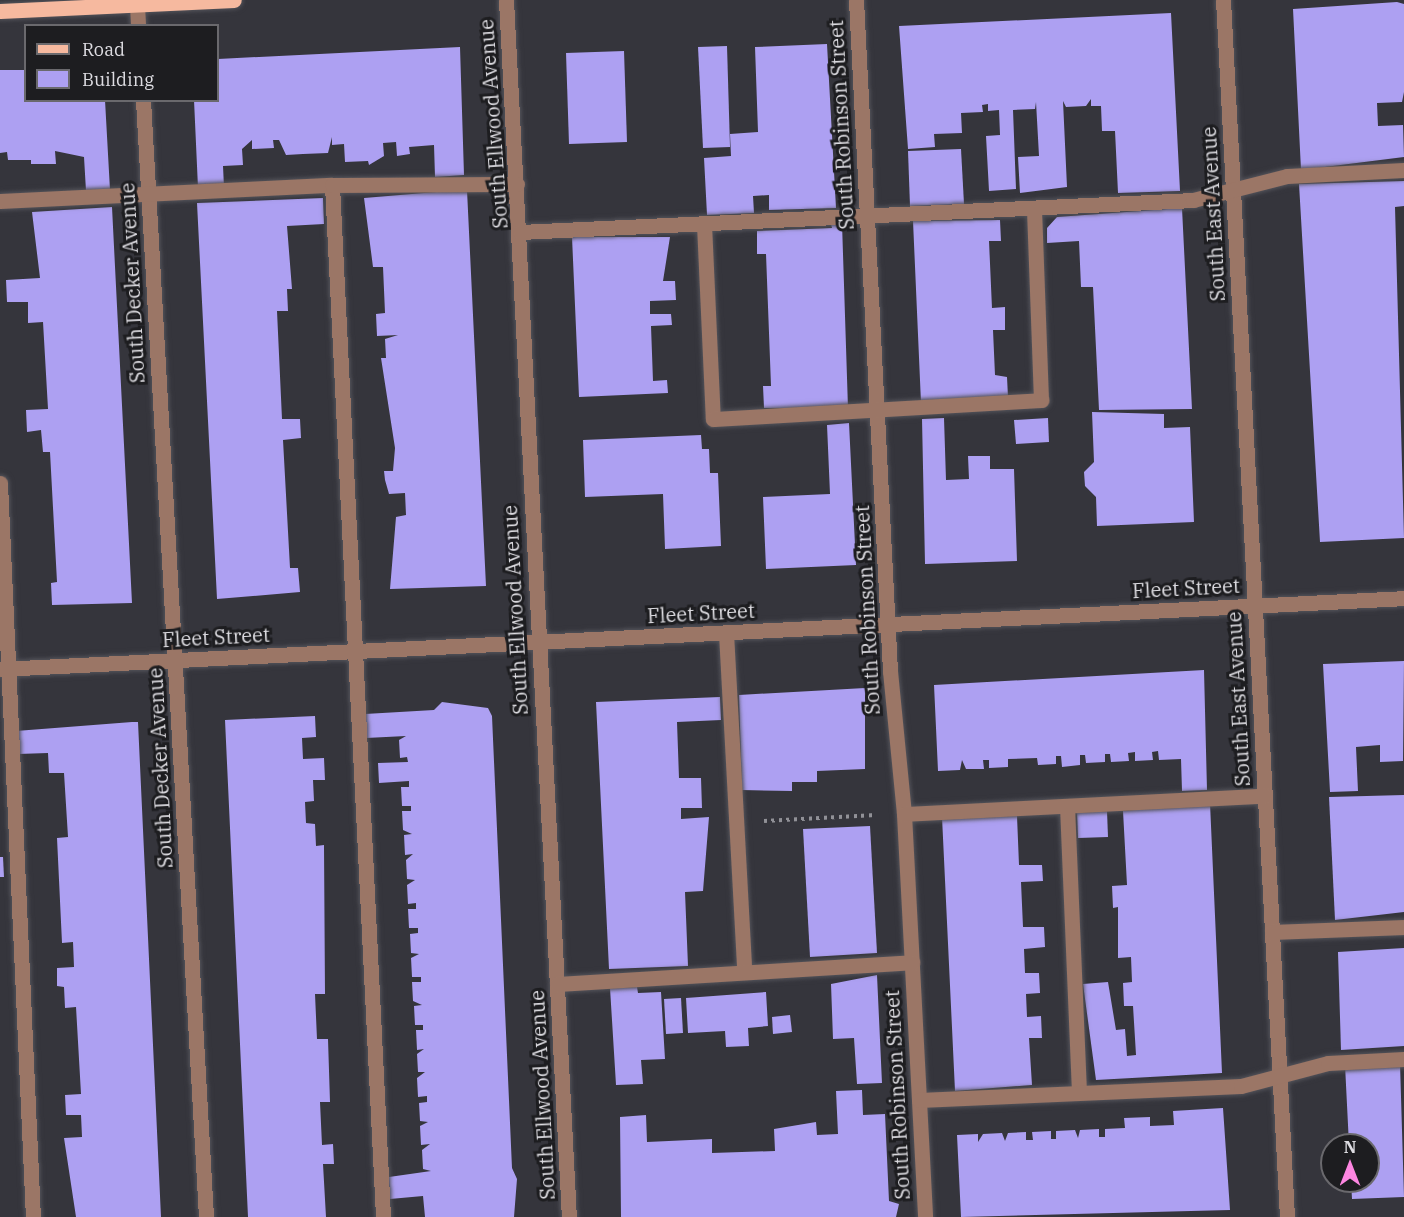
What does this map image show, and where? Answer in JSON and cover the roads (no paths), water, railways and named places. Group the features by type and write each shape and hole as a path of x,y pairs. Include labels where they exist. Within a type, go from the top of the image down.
{"main road":[{"path":"0,11 234,0"}],"street":[{"name":"South Ellwood Avenue","path":"506,0 520,232 537,642 569,1217"},
{"name":"South Robinson Street","path":"856,0 887,624 904,814 925,1217"},
{"name":"South East Avenue","path":"1223,0 1287,1217"},
{"path":"137,5 138,24"},
{"name":"South Decker Avenue","path":"143,102 206,1217"},
{"path":"520,232 1193,200 1287,176 1404,170"},
{"path":"0,201 332,185 517,184"},
{"path":"332,185 353,651 383,1217"},
{"path":"704,224 713,419 1041,400 1034,208"},
{"path":"0,483 5,668 33,1217"},
{"name":"Fleet Street","path":"5,668 1404,598"},
{"path":"726,633 744,969"},
{"path":"904,814 1265,796"},
{"path":"1067,806 1079,1093"},
{"path":"1272,932 1404,927"},
{"path":"557,984 744,969 912,962"},
{"path":"919,1100 1241,1086 1279,1074 1328,1063 1404,1059"}]}
